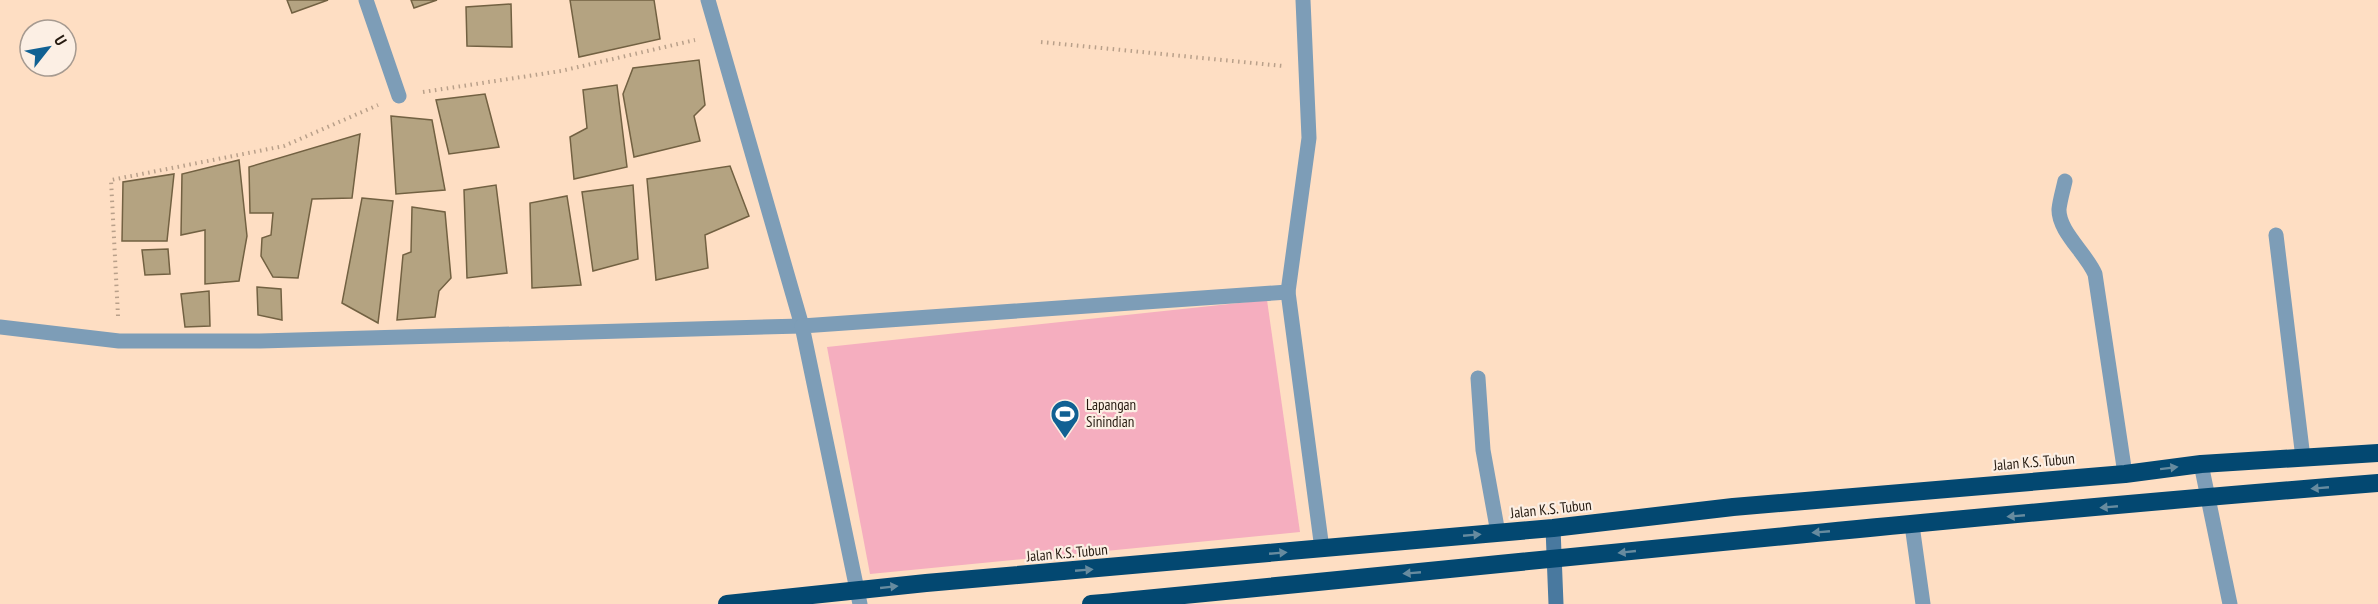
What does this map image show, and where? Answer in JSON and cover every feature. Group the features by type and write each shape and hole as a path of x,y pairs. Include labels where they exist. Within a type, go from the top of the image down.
{"highway":[{"name":"Jalan K.S. Tubun","path":"727,604 859,597 1322,549 1553,528 1733,507 2118,474 2201,464 2378,453"},
{"path":"1091,604 1554,560 1739,539 2378,483"}],"street":[{"path":"366,0 399,96"},
{"path":"708,0 802,326 859,597"},
{"path":"1303,0 1308,69 1309,138 1288,292 1322,549"},
{"path":"2065,181 2059,210 2060,216 2068,234 2086,256 2095,274 2118,474"},
{"path":"2276,235 2303,458"},
{"path":"0,327 119,341 260,341 802,326 1288,292"},
{"path":"1478,378 1483,450 1498,533"},
{"path":"2201,464 2230,604"},
{"path":"1912,525 1923,604"},
{"path":"1553,528 1556,604"}],"path":[{"path":"119,341 111,180 284,146 399,96 561,71 719,34"},
{"path":"1041,42 1308,69"}],"shaded area":[{"name":"Lapangan Sinindian","path":"1267,300 1300,532 870,574 827,347"}],"building":[{"path":"287,0 328,0 292,13"},
{"path":"411,0 437,0 414,8"},
{"path":"570,0 654,0 660,39 579,57"},
{"path":"511,4 512,47 467,46 466,7"},
{"path":"699,60 705,105 694,116 700,141 634,157 623,94 633,68"},
{"path":"617,85 627,167 574,179 570,137 587,128 583,90"},
{"path":"485,94 499,147 449,154 436,100"},
{"path":"391,116 432,120 445,190 396,194"},
{"path":"360,134 352,198 312,199 298,278 273,277 261,256 262,238 271,235 273,213 250,213 249,167"},
{"path":"239,160 247,236 239,281 205,284 205,230 181,235 182,174"},
{"path":"730,166 749,216 705,235 708,268 656,280 647,179"},
{"path":"174,174 167,241 122,241 123,182"},
{"path":"496,185 507,273 467,278 464,190"},
{"path":"633,185 638,259 593,271 582,192"},
{"path":"567,196 581,285 532,288 530,203"},
{"path":"362,198 393,201 378,323 342,303"},
{"path":"412,207 445,212 451,278 439,291 435,317 397,320 403,255 411,252"},
{"path":"168,249 170,274 145,275 142,250"},
{"path":"257,287 281,289 282,320 258,315"},
{"path":"209,291 210,326 185,327 181,294"}],"place":[{"name":"Lapangan Sinindian","path":"1065,440"}]}
